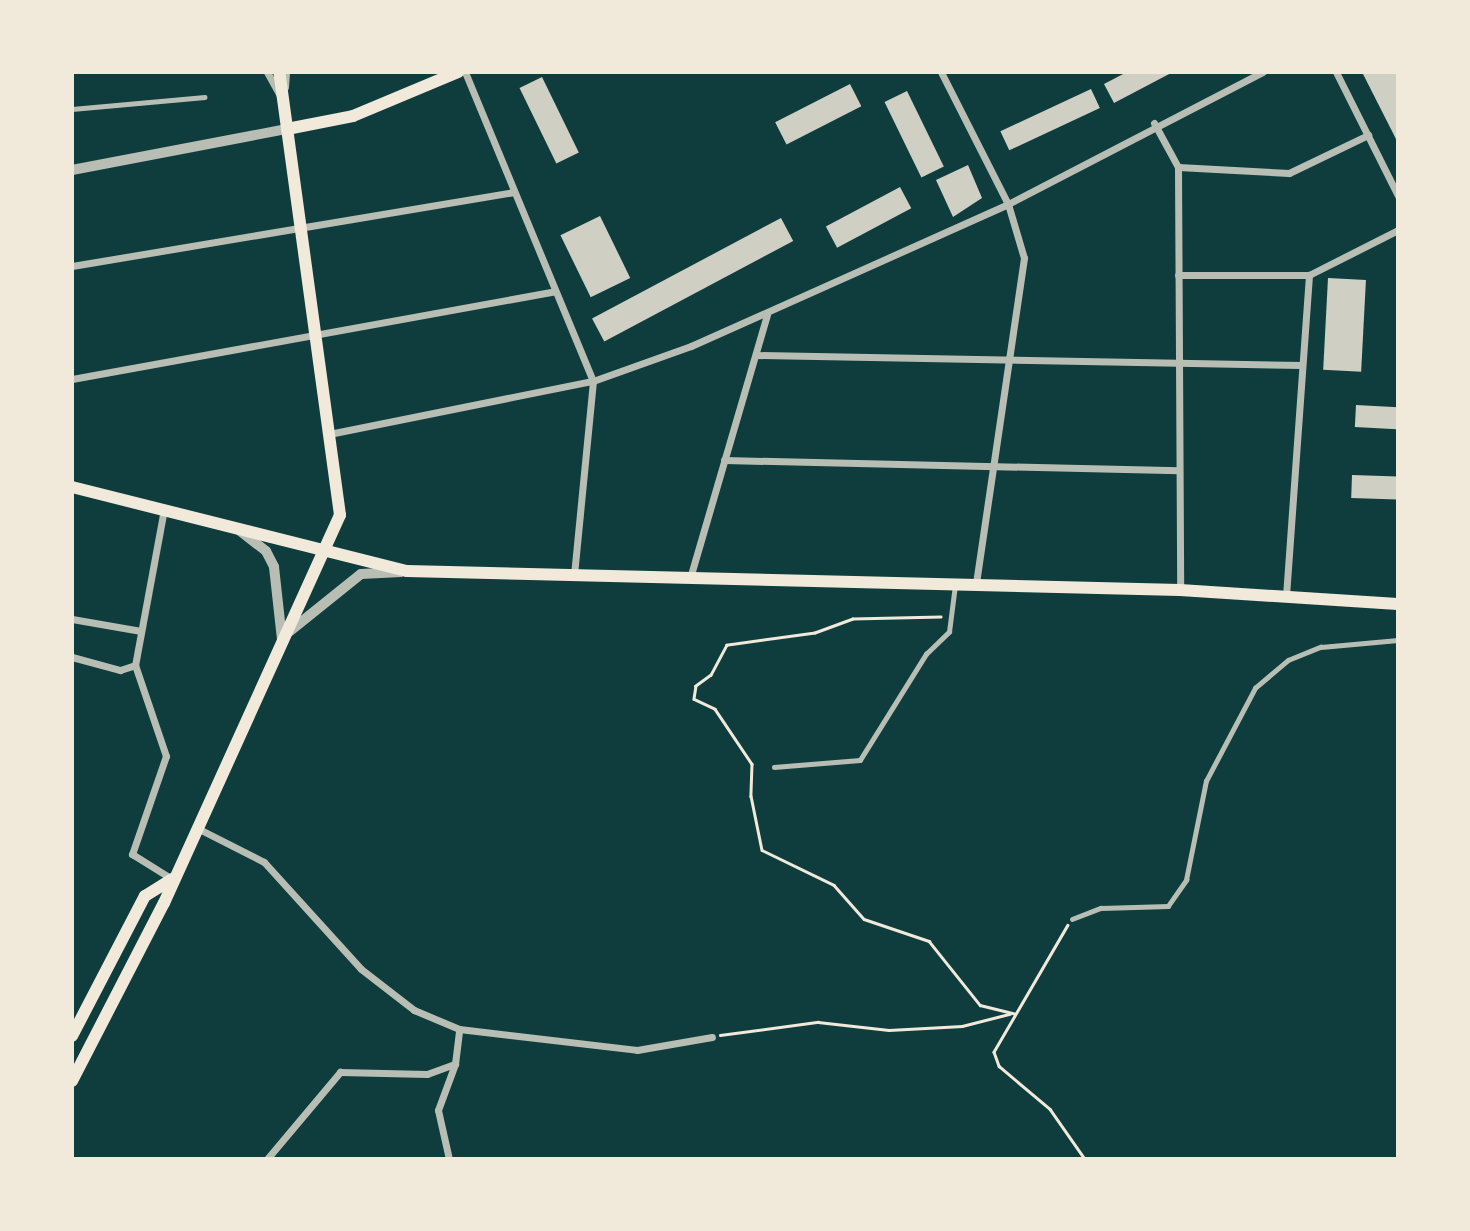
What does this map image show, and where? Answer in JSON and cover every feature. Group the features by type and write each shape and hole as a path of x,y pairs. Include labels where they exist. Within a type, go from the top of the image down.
{"main road":[{"path":"72,1081 198,829 340,515 279,72"},
{"path":"287,129 353,116 457,72"},
{"path":"72,487 230,524 407,571 1180,590 1398,604"},
{"path":"72,1036 145,896 172,879"}],"street":[{"path":"267,72 283,99"},
{"path":"283,99 286,72"},
{"path":"465,72 593,381 574,575"},
{"path":"941,72 1008,204 1024,258 976,585"},
{"path":"329,434 593,381 767,315 1008,204 1154,123 1263,72"},
{"path":"1336,72 1398,196"},
{"path":"1154,123 1178,167 1180,590"},
{"path":"72,170 287,129"},
{"path":"1178,167 1289,173 1368,135"},
{"path":"72,265 514,192"},
{"path":"1178,275 1309,275 1398,230"},
{"path":"1286,596 1309,275"},
{"path":"72,379 555,291"},
{"path":"690,578 767,315"},
{"path":"756,355 1302,365"},
{"path":"724,460 1179,470"},
{"path":"164,508 135,665 166,756 132,854 172,879"},
{"path":"230,524 266,551 274,567 282,639"},
{"path":"282,639 321,600 361,574 407,571"},
{"path":"72,619 141,631"},
{"path":"72,657 120,670 135,665"},
{"path":"198,829 264,862 361,969 414,1010 459,1030 637,1050 712,1037"},
{"path":"449,1159 438,1110 455,1064 459,1030"},
{"path":"267,1159 340,1072 427,1074 455,1064"}],"lane":[{"path":"72,109 204,97"},
{"path":"774,767 860,760 926,654 949,632 956,584"},
{"path":"1072,919 1101,908 1168,906 1186,880 1206,781 1255,688 1288,660 1321,647 1398,640"}],"path":[{"path":"951,618 853,619 816,633 726,645 711,675 693,691 694,699 715,709 752,764 762,850 834,885 864,919 929,941 980,1005 1016,1014"},
{"path":"1072,919 995,1045 997,1062 1038,1096 1085,1159"},
{"path":"712,1037 818,1022 889,1030 928,1023 962,1026 1016,1014"}],"building":[{"path":"1127,72 1173,72 1114,103 1104,84"},
{"path":"1362,72 1398,72 1398,143"},
{"path":"542,77 579,152 556,163 520,88"},
{"path":"850,84 861,106 787,144 775,122"},
{"path":"1091,89 1100,108 1009,150 1000,131"},
{"path":"907,91 944,166 921,177 885,102"},
{"path":"968,165 982,198 953,217 936,180"},
{"path":"900,187 911,208 837,248 826,226"},
{"path":"600,216 630,278 591,297 560,235"},
{"path":"781,218 793,241 604,341 592,318"},
{"path":"1328,278 1366,280 1361,372 1323,370"},
{"path":"1356,405 1398,407 1397,429 1355,427"},
{"path":"1352,475 1398,477 1397,500 1351,498"}]}
